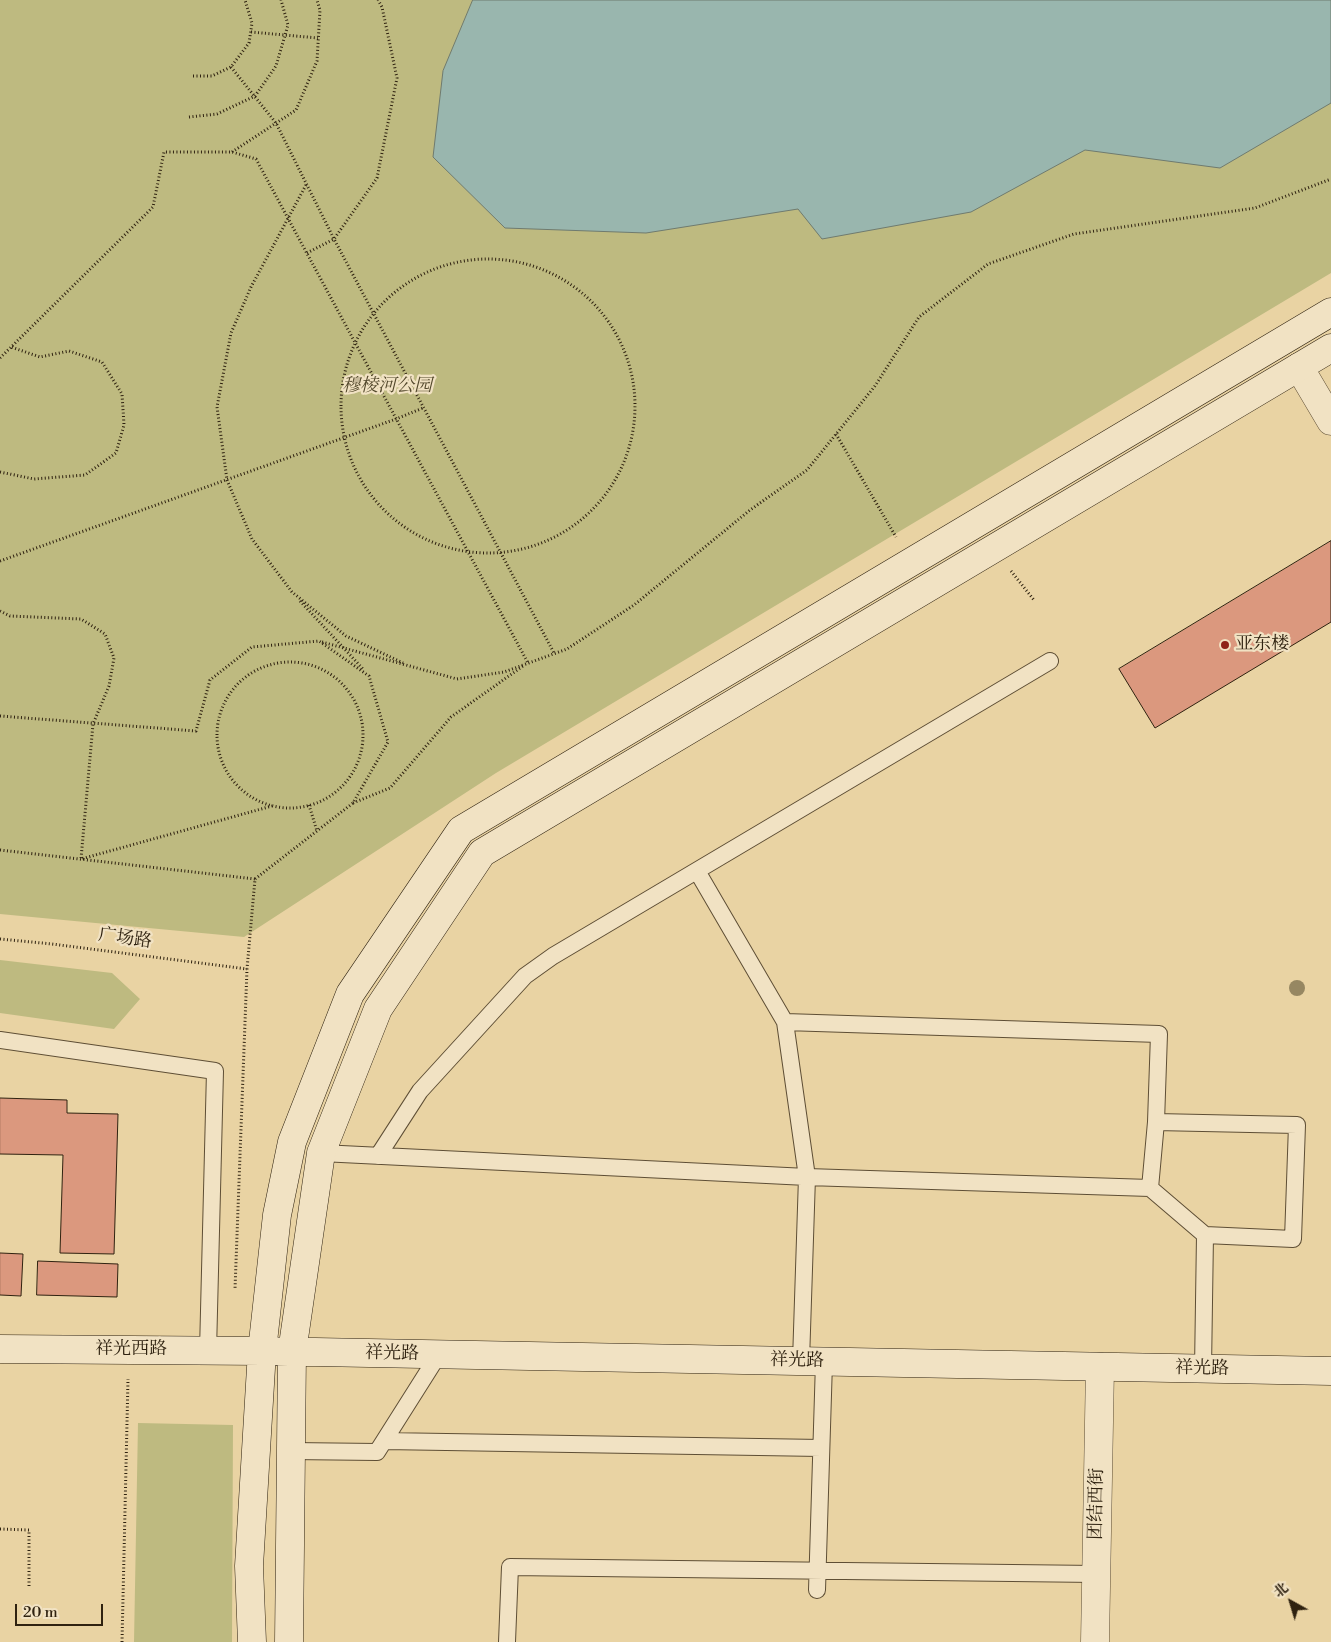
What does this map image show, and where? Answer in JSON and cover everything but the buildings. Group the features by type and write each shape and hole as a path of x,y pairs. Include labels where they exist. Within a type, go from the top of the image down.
{"main road":[{"path":"252,1642 249,1566 262,1351 277,1215 292,1142 350,994 461,830 1331,312"},
{"path":"289,1642 292,1352 321,1154 378,1009 482,853 1331,348"},
{"path":"1299,367 1331,421"},
{"name":"祥光西路","path":"0,1349 262,1351"},
{"name":"祥光路","path":"262,1351 1331,1371"},
{"name":"团结西街","path":"1095,1642 1100,1367"}],"lane":[{"path":"378,1156 420,1091 525,976 552,956 1050,661"},
{"path":"696,871 785,1022 807,1177 813,1361 821,1448 817,1590"},
{"path":"785,1022 1159,1034 1156,1122 1150,1188"},
{"path":"0,1040 215,1071 208,1351"},
{"path":"321,1154 807,1177 1150,1188 1205,1235 1293,1238 1297,1125 1156,1122"},
{"path":"1203,1369 1205,1235"},
{"path":"291,1451 377,1452 439,1354"},
{"path":"384,1441 821,1448"},
{"path":"507,1642 510,1567 1096,1574"}],"path":[{"path":"192,76 212,76 231,67 249,43 252,23 245,0"},
{"path":"189,117 216,114 255,96 276,66 288,25 281,0"},
{"path":"232,152 296,110 317,61 320,10 317,0"},
{"path":"307,253 334,239 377,178 397,78 382,7 378,0"},
{"path":"251,32 318,38"},
{"path":"231,67 276,123 334,239 554,653"},
{"path":"0,358 153,207 164,152 232,152 256,159 528,663"},
{"path":"0,716 196,731 210,680 252,647 319,641 457,678 504,672 567,649 634,605 750,510 807,470 875,386 919,317 988,264 1074,234 1255,208 1331,179"},
{"path":"307,184 251,287 231,333 217,407 227,480 252,539 292,592 369,676 388,742 353,803"},
{"path":"469,258 518,260 564,277 601,309 626,350 636,398 631,447 610,491 575,526 531,548 483,554 435,545 393,520 361,483 343,438 340,388 354,341 382,301 422,273 469,258"},
{"path":"0,472 34,479 86,474 116,453 124,424 122,394 102,362 69,351 40,357 11,347"},
{"path":"0,562 423,408"},
{"path":"836,434 897,539"},
{"path":"994,549 1034,600"},
{"path":"292,592 346,636 414,667"},
{"path":"0,611 10,616 81,619 105,634 114,658 109,686 93,724 81,859"},
{"path":"319,641 369,676"},
{"path":"297,662 319,668 339,681 354,699 362,721 363,745 355,769 341,788 320,802 309,805 296,808 272,806 249,796 231,779 220,757 217,733 222,709 234,688 251,673 273,664 297,662"},
{"path":"0,850 255,879 353,803 390,788 452,718 528,663"},
{"path":"309,805 317,831"},
{"path":"81,859 272,806"},
{"path":"235,1292 247,969 255,879"},
{"name":"广场路","path":"0,939 247,969"},
{"path":"122,1642 129,1350"},
{"path":"0,1530 29,1530 30,1587"}],"green space":[{"name":"穆棱河公园","path":"0,0 1331,0 1331,273 496,773 244,937 0,914"},
{"path":"0,960 112,973 140,999 114,1029 0,1013"},
{"path":"138,1423 233,1425 232,1642 134,1642"}],"water":[{"path":"473,0 1331,0 1331,103 1220,168 1085,150 971,212 822,239 798,209 646,233 505,228 433,157 443,71"}],"place":[{"name":"亚东楼","path":"1225,645"}]}
